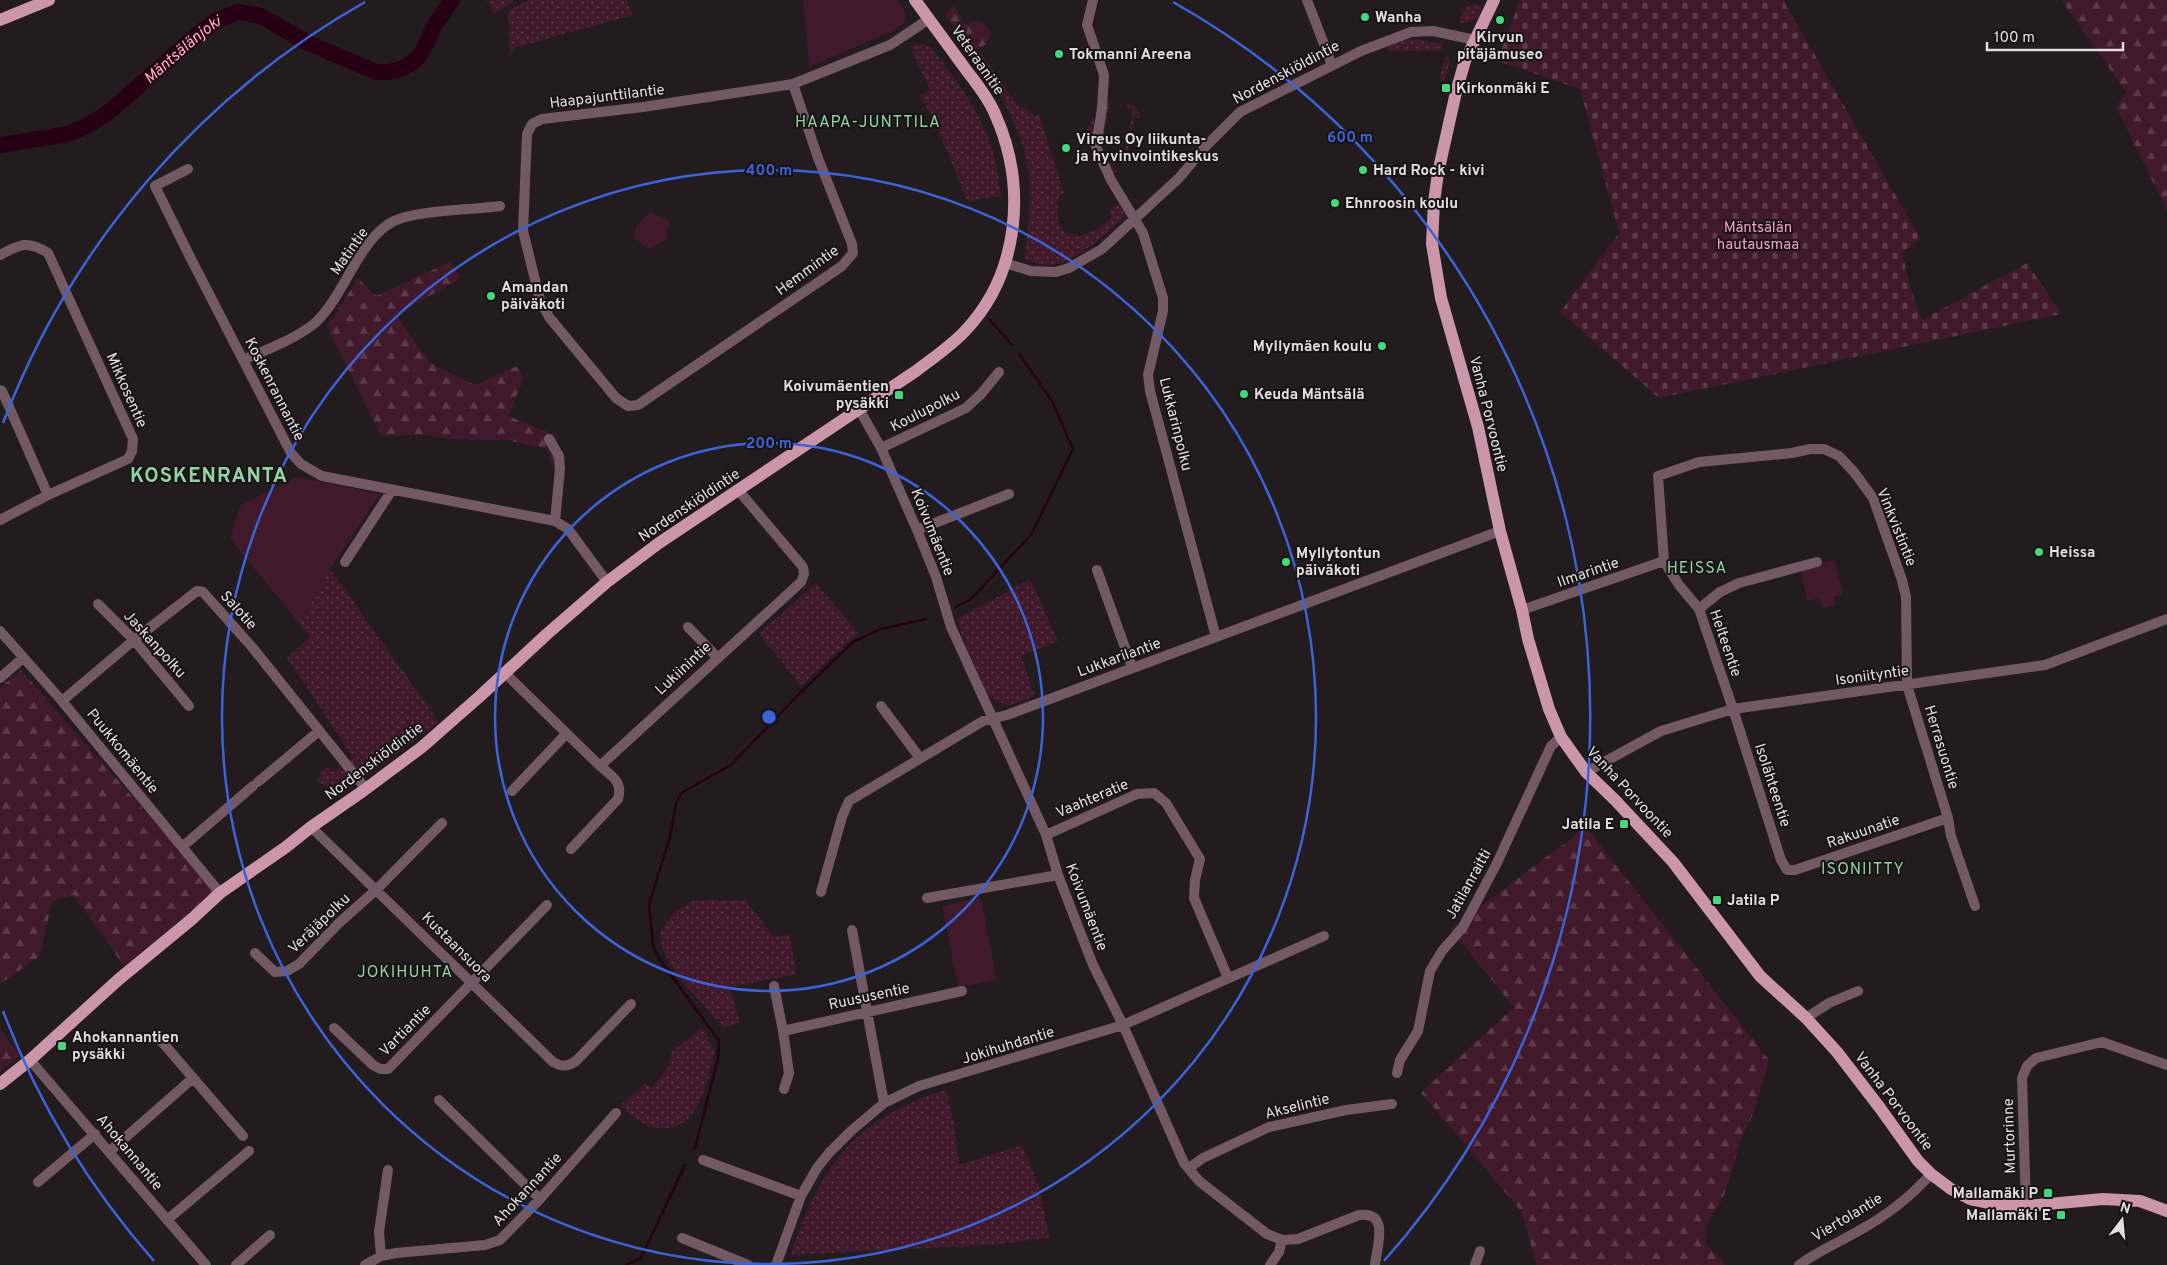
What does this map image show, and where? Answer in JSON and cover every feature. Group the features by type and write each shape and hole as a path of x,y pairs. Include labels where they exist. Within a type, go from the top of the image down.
{"main road":[{"path":"0,20 49,0"},
{"name":"Veteraanitie","path":"915,0 980,88 995,114 1011,166 1015,202 1011,242 1005,263"},
{"name":"Vanha Porvoontie","path":"1494,0 1465,61 1456,92 1438,173 1434,202 1432,244 1441,298 1478,427 1500,531 1528,639 1549,709 1561,737 1586,772 1673,862 1760,976 1806,1018 1837,1052 1918,1161 1931,1174 1951,1189 1970,1199 1998,1205 2026,1206 2104,1198 2140,1201 2167,1212"},
{"name":"Nordenskiöldintie","path":"0,1084 30,1060 118,980 192,919 220,893 422,747 607,582 659,543 916,371 966,330 996,286 1005,263"}],"street":[{"name":"Lukkarinpolku","path":"1093,0 1087,25 1104,75 1102,108 1096,147 1111,180 1136,219 1149,248 1163,298 1163,311 1148,375 1150,391 1216,637"},
{"path":"1307,0 1332,65"},
{"name":"Haapajunttilantie","path":"628,406 616,398 610,391 550,317 540,300 523,231 527,134 532,124 542,119 643,107 794,84 890,45 929,19"},
{"name":"Nordenskiöldintie","path":"1005,263 1042,273 1056,272 1069,268 1102,249 1179,178 1205,147 1240,112 1332,65 1385,41 1411,32 1433,31 1475,40"},
{"name":"Hemmintie","path":"628,406 638,405 842,266 853,253 811,140 794,84"},
{"name":"Koskenrannantie","path":"188,169 155,186 291,454 301,464 322,476 555,521 568,529 607,582"},
{"name":"Matintie","path":"243,360 314,323 325,312 372,240 395,220 409,216 500,206"},
{"name":"Mikkosentie","path":"0,255 24,244 35,245 48,253 133,439 132,451 128,459 48,495 0,520"},
{"name":"Koulupolku","path":"881,448 966,408 981,394 999,372"},
{"path":"0,390 48,495"},
{"name":"Koivumäentie","path":"859,409 881,448 917,530 936,577 951,627 1046,835 1058,875 1093,965 1123,1025 1184,1163 1199,1181 1267,1234 1282,1240"},
{"path":"550,440 559,456 560,469 555,521"},
{"name":"Vinkvistintie","path":"1658,476 1699,462 1792,453 1810,449 1824,449 1839,456 1854,472 1873,498 1902,580 1906,597 1907,685"},
{"name":"Helteentie","path":"1658,476 1664,561 1679,585 1699,609 1733,708"},
{"path":"345,562 392,490"},
{"name":"Lukiinintie","path":"600,766 801,582 804,574 803,567 739,491"},
{"path":"917,530 1009,494"},
{"name":"Lukkarilantie","path":"821,892 842,816 849,801 991,718 1007,715 1500,531"},
{"name":"Ilmarintie","path":"1522,610 1664,561"},
{"path":"1699,609 1720,592 1739,583 1817,562"},
{"path":"1097,570 1132,667"},
{"name":"Salotie","path":"62,701 196,591 203,592 252,647 366,789"},
{"name":"Jaskanpolku","path":"98,604 134,640 189,706"},
{"name":"Isoniityntie","path":"1586,772 1661,731 1733,708 2045,665 2167,619"},
{"path":"688,627 717,658"},
{"name":"Puukkomäentie","path":"0,631 62,701 220,893"},
{"path":"0,678 23,658"},
{"path":"505,673 566,734 618,782 621,789 618,799 571,850"},
{"name":"Herrasuontie","path":"1907,685 1948,818 1951,836 1975,906"},
{"path":"881,706 920,758"},
{"name":"Isolähteentie","path":"1733,708 1775,841 1787,870"},
{"path":"182,847 319,731"},
{"path":"512,791 566,734"},
{"name":"Jatilanraitti","path":"1397,1073 1400,1060 1418,1031 1430,972 1442,951 1463,927 1497,863 1551,746 1561,737"},
{"name":"Vaahteratie","path":"1046,835 1137,794 1154,793 1166,803 1200,859 1195,880 1194,898 1228,978"},
{"name":"Rakuunatie","path":"1787,870 1795,870 1948,818"},
{"name":"Veräjäpolku","path":"255,953 275,972 287,971 299,964 339,923 377,889 442,822"},
{"name":"Kustaansuora","path":"311,827 377,889 471,984 553,1062 561,1066 569,1066 576,1061 631,1004"},
{"path":"927,898 1058,875"},
{"path":"471,984 547,905"},
{"path":"852,930 884,1103"},
{"name":"Jokihuhdantie","path":"776,1265 801,1196 828,1153 864,1118 884,1103 919,1086 1123,1025 1324,936"},
{"name":"Vartiantie","path":"334,1028 373,1065 380,1069 388,1069 471,984"},
{"path":"774,986 789,1073 784,1089"},
{"path":"1806,1018 1829,1003 1858,991"},
{"name":"Ruususentie","path":"783,1031 962,992"},
{"path":"157,1036 192,1079 243,1136"},
{"name":"Murtorinne","path":"2026,1206 2022,1078 2026,1066 2036,1058 2102,1042 2167,1065"},
{"name":"Ahokannantie","path":"30,1060 206,1265"},
{"path":"110,1151 192,1079"},
{"path":"439,1100 540,1199"},
{"name":"Akselintie","path":"1189,1168 1203,1158 1269,1126 1346,1110 1392,1104"},
{"name":"Ahokannantie","path":"365,1265 381,1256 396,1253 485,1246 500,1240 540,1199 616,1113"},
{"path":"38,1182 95,1134"},
{"path":"167,1220 249,1151"},
{"path":"703,1160 801,1196"},
{"path":"381,1256 379,1232 388,1170"},
{"name":"Viertolantie","path":"1799,1265 1816,1252 1870,1224 1894,1208 1931,1174"},
{"path":"1270,1265 1280,1252 1282,1240 1298,1239 1368,1214 1376,1219 1380,1226 1375,1265"},
{"path":"236,1265 270,1235"},
{"path":"682,1238 748,1265"},
{"path":"1475,1265 1480,1251"}],"green space":[{"path":"486,0 515,0 495,15"},
{"path":"529,0 627,0 633,15 514,48 510,55 508,14 510,9"},
{"path":"803,0 898,0 906,16 903,23 895,30 809,67"},
{"name":"Mäntsälän hautausmaa","path":"1520,0 1783,0 1920,238 1902,253 1912,293 1922,320 2027,263 2061,314 1659,398 1560,312 1619,233 1580,89 1497,61"},
{"path":"2061,0 2167,0 2167,211 2116,107 2126,92"},
{"path":"1474,4 1480,6 1482,10 1478,17 1461,23 1459,19 1467,7"},
{"path":"954,6 965,25 973,20 977,21 985,24 990,32 991,35 986,44 973,53 945,14"},
{"path":"1417,39 1443,45 1443,47 1440,51 1388,51 1388,47 1401,40"},
{"path":"923,44 932,48 979,117 993,152 1001,197 990,197 968,202 934,121 920,95 930,90 910,46"},
{"path":"979,50 1020,109 1023,107 1035,116 1039,114 1064,192 1059,196 1057,212 1059,223 1064,231 1071,235 1079,236 1089,233 1111,218 1111,210 1118,203 1124,210 1123,219 1080,254 1070,259 1060,263 1044,265 1024,259 1030,194 1029,174 1025,155 1013,119 995,86 973,53"},
{"path":"1445,57 1450,59 1450,61 1445,79 1439,82"},
{"path":"1110,101 1102,147 1103,153 1117,172 1112,173 1100,147 1107,102"},
{"path":"1126,103 1135,106 1142,118 1134,117 1128,150 1125,149 1133,111 1128,108"},
{"path":"1093,118 1096,122 1092,142 1090,142 1086,131"},
{"path":"650,212 669,221 670,226 666,230 668,239 649,249 633,237 637,225"},
{"path":"450,262 461,278 396,315 430,363 475,385 517,366 524,378 508,416 558,436 555,474 547,449 507,440 447,439 425,435 381,436 327,327 358,278 376,296"},
{"path":"297,477 380,494 330,569 300,624 230,539 240,506"},
{"path":"1835,560 1843,595 1834,597 1836,605 1822,608 1819,598 1807,601 1800,568"},
{"path":"330,569 439,722 341,795 317,781 325,767 335,772 353,757 287,658 310,637 300,624"},
{"path":"1030,579 1058,641 1021,656 1035,696 1009,706 988,697 956,620"},
{"path":"816,583 858,633 801,686 759,634"},
{"path":"21,670 215,891 124,966 74,895 52,901 40,956 0,984 0,687"},
{"path":"1586,827 1769,1060 1754,1112 1740,1142 1722,1200 1708,1222 1706,1243 1725,1265 1537,1265 1521,1211 1421,1093 1514,1007 1450,929"},
{"path":"981,898 997,980 958,988 942,906"},
{"path":"694,900 745,900 774,937 790,935 796,974 730,987 740,1023 724,1028 677,975 662,949 660,931 673,914"},
{"path":"702,1028 715,1050 703,1095 688,1119 677,1126 663,1128 645,1124 620,1105 645,1084 652,1087 670,1065 671,1052"},
{"path":"0,1029 20,1055 0,1071"},
{"path":"946,1089 954,1125 959,1165 1022,1145 1039,1186 1049,1238 990,1245 791,1255 813,1199 846,1148 860,1134 884,1117 910,1103"}],"waterway":[{"name":"Mäntsälänjoki","path":"0,145 69,134 90,124 109,112 198,34 217,20 239,12 261,16 306,42 376,72 389,72 401,69 412,63 421,54 435,25 452,0"},
{"path":"989,319 1011,344"},
{"path":"956,607 971,599 1031,535 1073,449 1052,401 1019,354"},
{"path":"695,1148 718,1059 719,1041 658,957 653,945 649,904 670,837 676,804 681,793 731,765 800,693 853,642 881,629 926,619"},
{"path":"626,1265 641,1258 685,1165"}],"place":[{"name":"Wanha","path":"1365,17"},
{"name":"Kirvun pitäjämuseo","path":"1500,20"},
{"name":"Tokmanni Areena","path":"1059,54"},
{"name":"Kirkonmäki E","path":"1446,88"},
{"name":"Vireus Oy liikunta- ja hyvinvointikeskus","path":"1066,148"},
{"name":"Hard Rock - kivi","path":"1363,170"},
{"name":"Ehnroosin koulu","path":"1335,203"},
{"name":"Amandan päiväkoti","path":"491,296"},
{"name":"Myllymäen koulu","path":"1382,346"},
{"name":"Keuda Mäntsälä","path":"1244,394"},
{"name":"Koivumäentien pysäkki","path":"899,395"},
{"name":"Heissa","path":"2039,552"},
{"name":"Myllytontun päiväkoti","path":"1286,562"},
{"name":"Jatila E","path":"1624,824"},
{"name":"Jatila P","path":"1717,900"},
{"name":"Ahokannantien pysäkki","path":"62,1046"},
{"name":"Mallamäki P","path":"2048,1193"},
{"name":"Mallamäki E","path":"2061,1215"}],"district":[{"name":"HAAPA-JUNTTILA","path":"868,121"},
{"name":"KOSKENRANTA","path":"209,475"},
{"name":"HEISSA","path":"1697,567"},
{"name":"ISONIITTY","path":"1863,868"},
{"name":"JOKIHUHTA","path":"405,971"}]}
